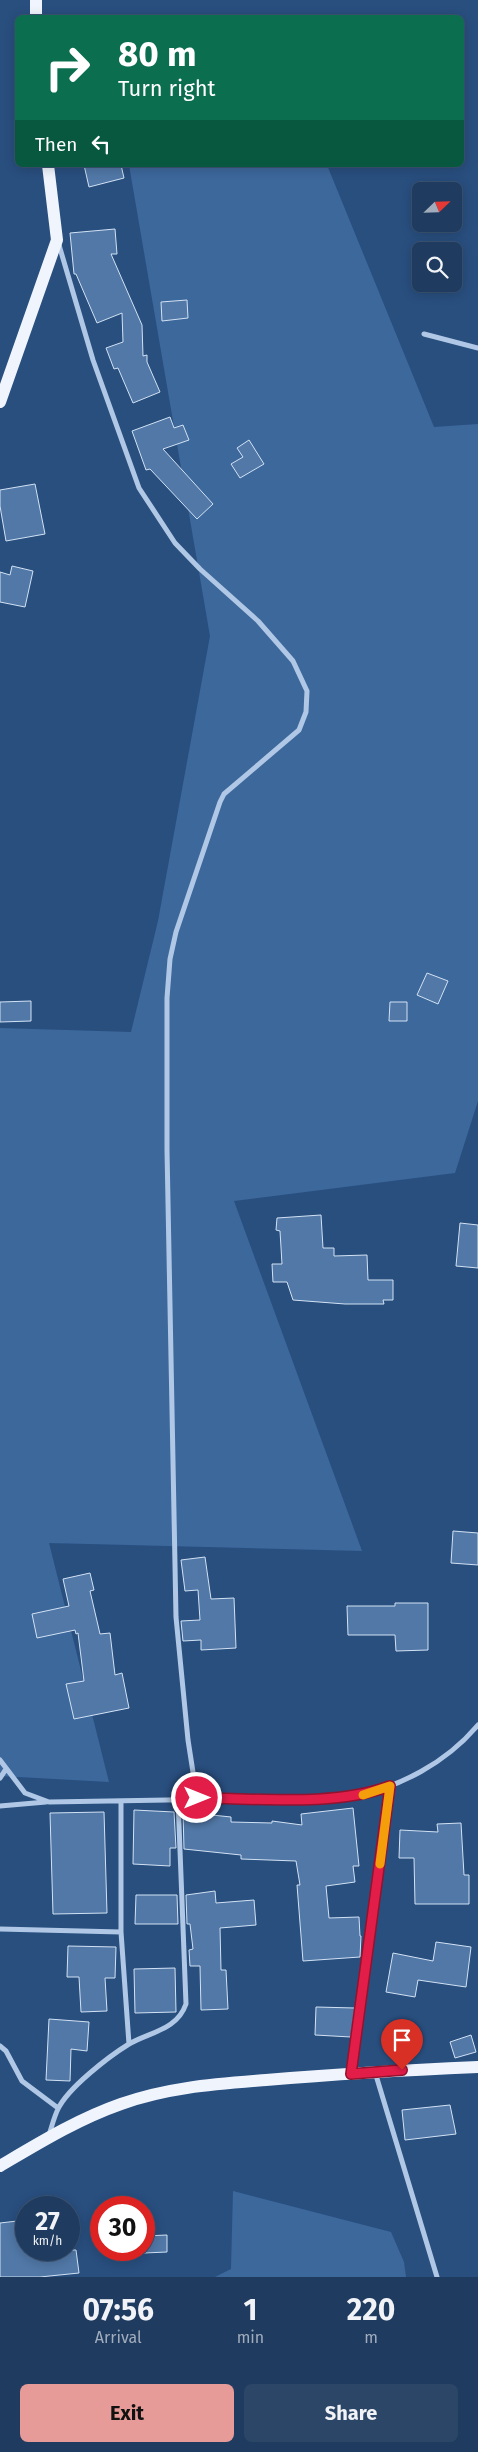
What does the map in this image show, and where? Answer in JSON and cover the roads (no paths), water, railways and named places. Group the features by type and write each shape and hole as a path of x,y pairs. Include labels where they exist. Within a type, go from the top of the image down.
{"main road":[{"path":"36,0 36,15"},
{"path":"0,402 57,240 48,167"},
{"path":"0,2166 47,2138 121,2104 155,2094 190,2087 375,2072 478,2067"}],"street":[{"path":"57,240 93,360 139,488 175,543 200,569 258,621 293,661 307,691 306,712 299,730 224,794 181,918 170,959 167,998 167,1150 176,1617 188,1740 197,1798"},
{"path":"424,334 478,348"},
{"path":"0,1806 49,1802 359,1796 411,1778 442,1757 478,1725"},
{"path":"0,1760 25,1793 49,1802"},
{"path":"0,1778 6,1769"},
{"path":"351,2074 390,1786"},
{"path":"47,2138 58,2108 82,2080 129,2044 169,2026 182,2015 186,2004 178,1799"},
{"path":"121,1802 121,1932 129,2044"},
{"path":"0,1929 121,1932"},
{"path":"0,2046 6,2051 22,2080 58,2108"},
{"path":"375,2072 437,2277"}]}
